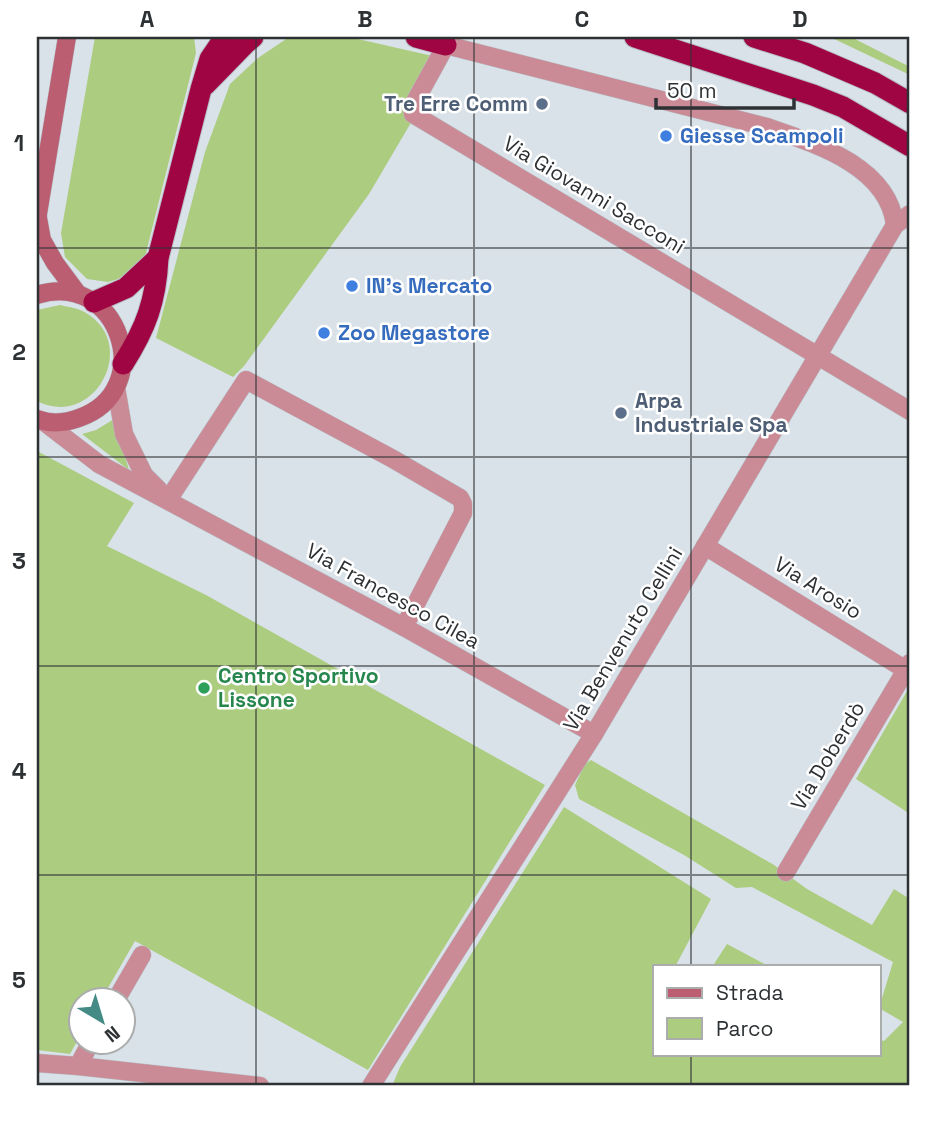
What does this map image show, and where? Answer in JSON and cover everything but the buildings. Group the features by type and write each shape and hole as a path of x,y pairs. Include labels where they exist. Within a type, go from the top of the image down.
{"highway":[{"path":"206,37 210,60"},
{"path":"123,364 148,318 157,284 158,258 201,89 210,60 225,37"},
{"path":"201,89 253,37"},
{"path":"416,37 446,45"},
{"path":"635,37 813,95 843,107 910,146"},
{"path":"754,37 778,42 806,53 875,83 910,103"},
{"path":"86,298 126,288 158,258"}],"main road":[{"path":"40,420 65,422 98,409 116,387 123,364 117,329 107,314 86,298 55,263 42,240 37,219 67,37"},
{"path":"37,295 59,291 86,298"}],"street":[{"path":"446,45 767,127 813,143 847,161 875,181 894,212 895,225"},
{"name":"Via Giovanni Sacconi","path":"446,45 412,107 413,114 818,356"},
{"name":"Via Benvenuto Cellini","path":"371,1086 594,734 895,225 910,214"},
{"path":"818,356 910,411"},
{"path":"169,500 246,380 393,459 460,498 463,504 463,513 404,627"},
{"name":"Via Francesco Cilea","path":"116,387 124,434 144,475 169,500"},
{"name":"Via Francesco Cilea","path":"40,420 99,464 404,627 594,734"},
{"name":"Via Arosio","path":"705,546 908,666"},
{"name":"Via Doberdò","path":"786,872 908,666"},
{"path":"124,986 142,955"},
{"path":"78,1066 83,1056"},
{"path":"37,1063 260,1086"}],"green space":[{"path":"95,37 194,37 196,53 144,261 118,279 108,282 87,279 65,257 61,233"},
{"path":"289,37 349,37 437,57 445,65 369,194 244,366 233,377 156,338 205,152 230,84 258,58"},
{"path":"830,37 851,37 910,67 910,75"},
{"path":"60,305 83,311 102,327 109,344 109,363 103,380 92,394 76,404 58,407 37,401 37,310"},
{"path":"114,419 129,470 82,434 96,430"},
{"name":"Centro Sportivo Lissone","path":"37,451 134,503 107,546 206,595 545,785 368,1070 135,941 109,986 66,986 66,1054 37,1050"},
{"path":"910,686 910,814 856,779"},
{"path":"591,760 774,865 807,889 872,925 894,889 910,899 910,1086 392,1086 400,1067 564,807 711,899 676,965 653,965 653,1056 880,1056 880,1039 884,1041 903,1022 880,1009 893,962 752,887 736,888 684,855 579,799 575,785 585,764"},
{"path":"727,944 766,965 713,965"}],"place":[{"name":"Tre Erre Comm","path":"542,104"},
{"name":"Giesse Scampoli","path":"666,136"},
{"name":"IN's Mercato","path":"352,286"},
{"name":"Zoo Megastore","path":"324,333"},
{"name":"Arpa Industriale Spa","path":"621,413"},
{"name":"Centro Sportivo Lissone","path":"204,688"}]}
